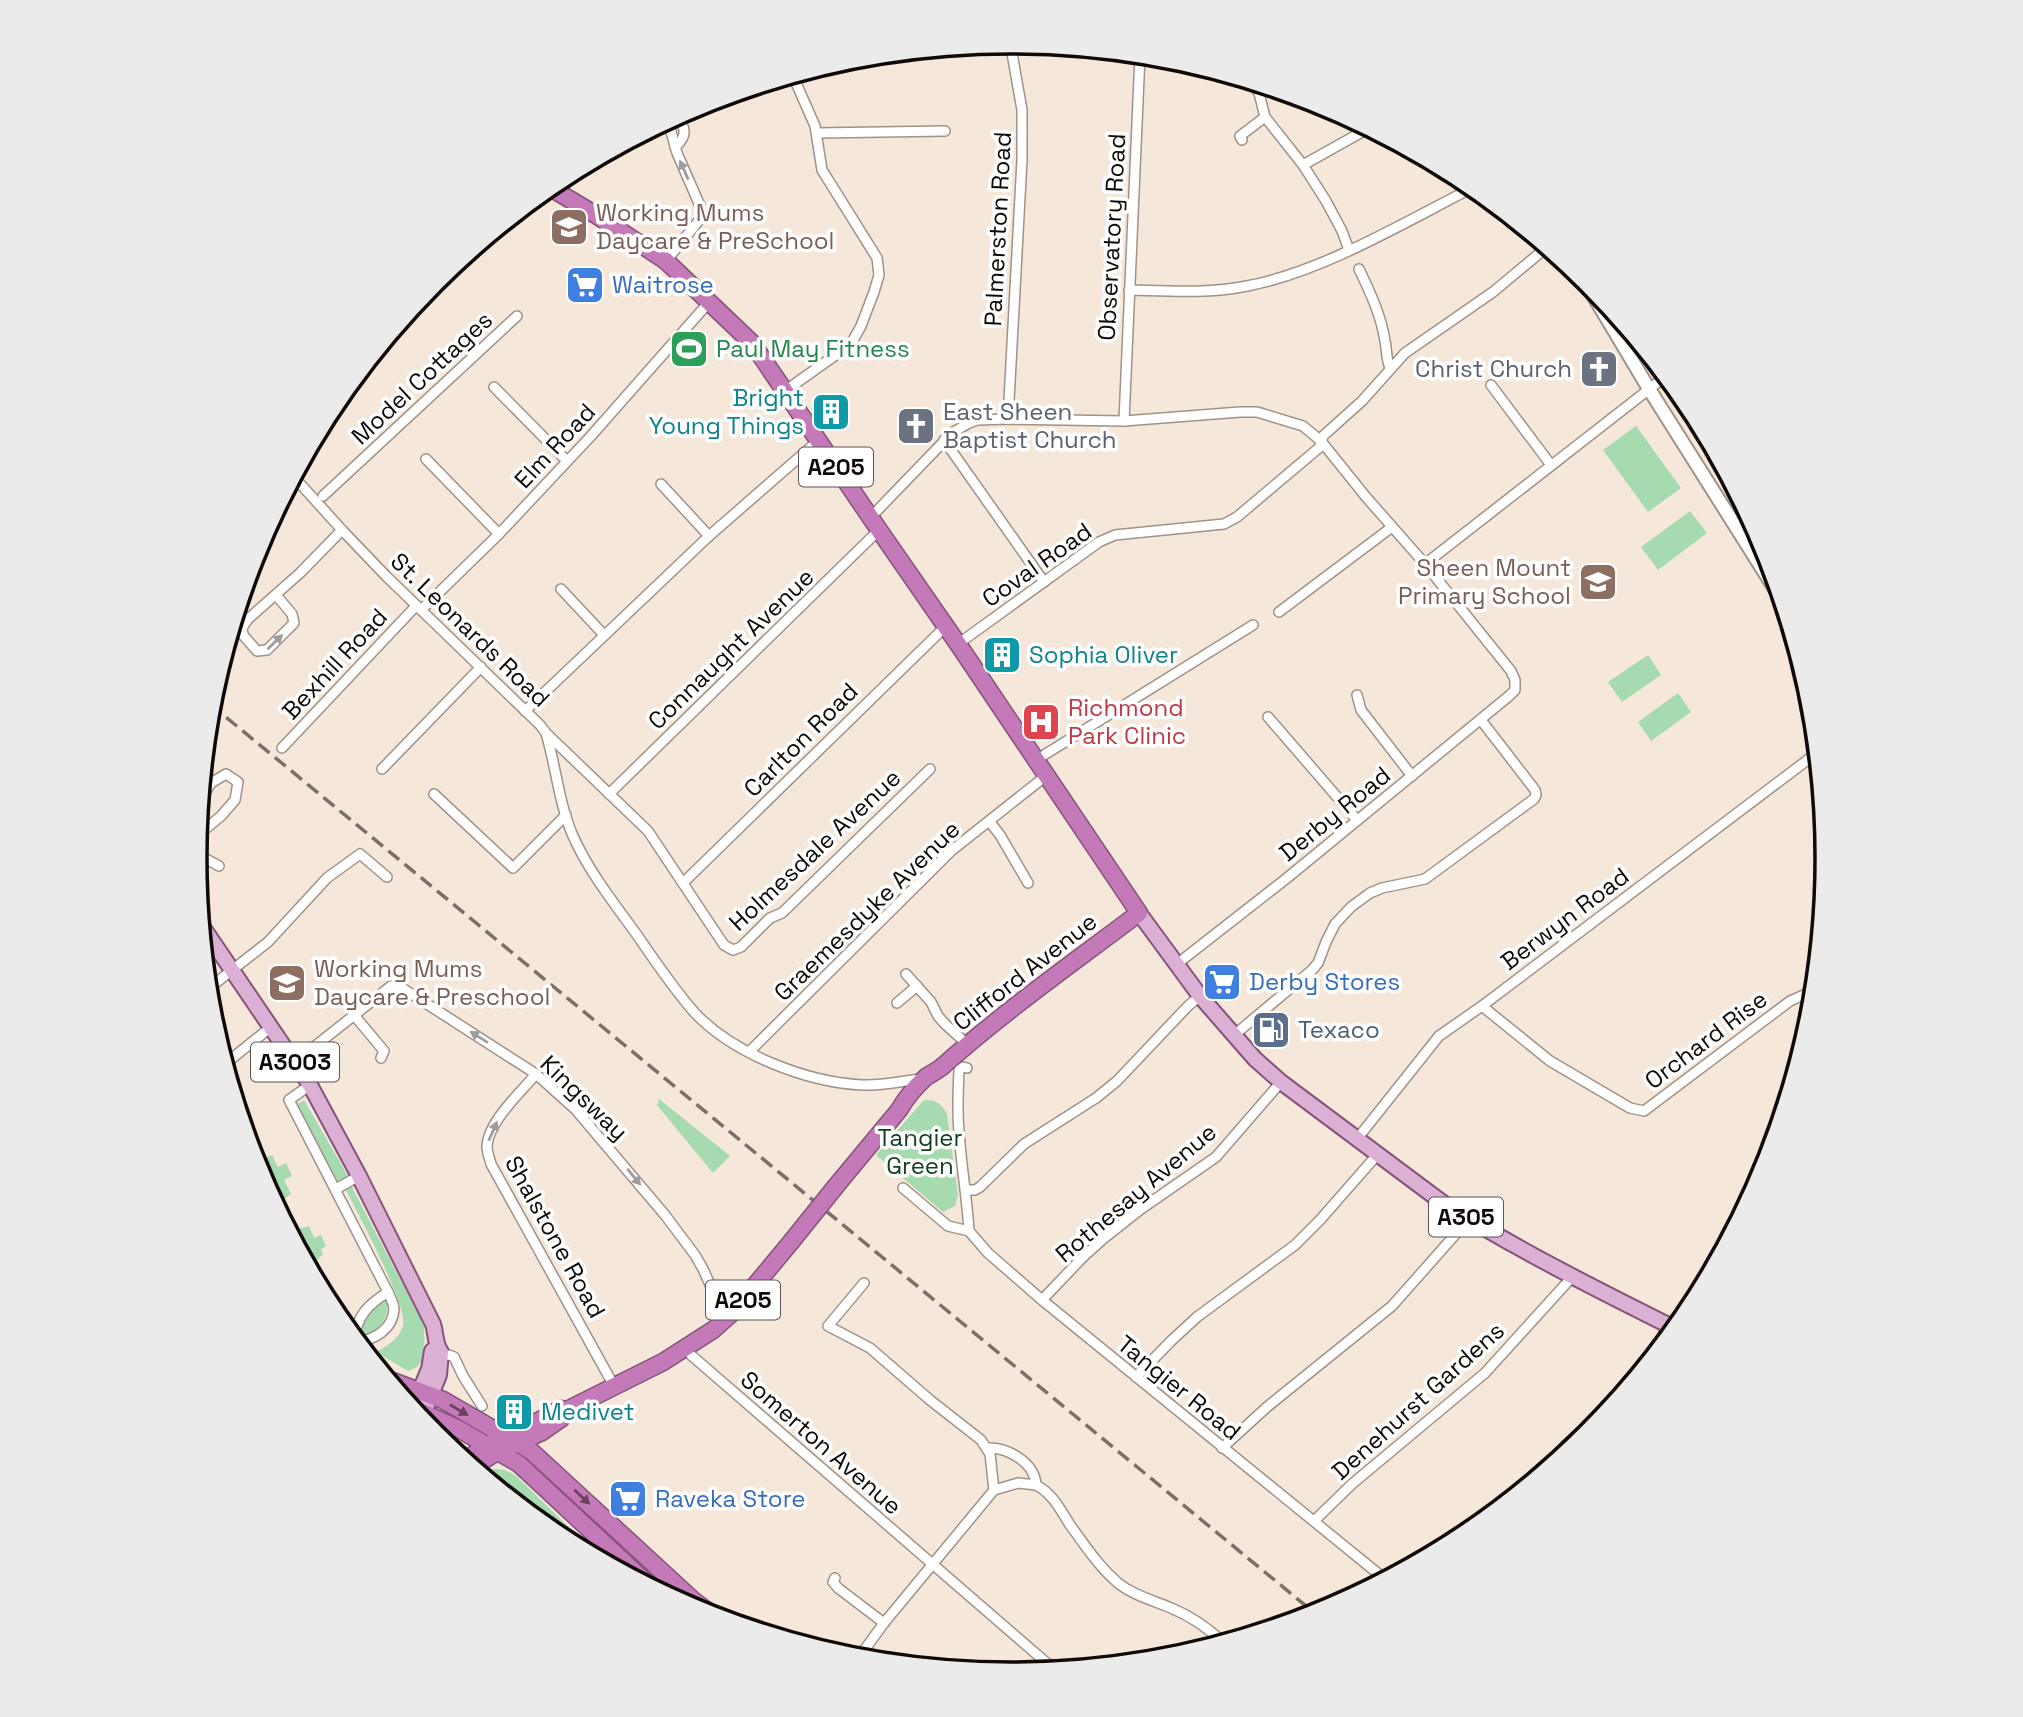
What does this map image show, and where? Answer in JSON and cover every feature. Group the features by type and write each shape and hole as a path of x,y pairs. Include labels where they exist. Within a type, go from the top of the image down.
{"highway":[{"name":"A205","path":"560,194 666,261 752,343 1139,913"},
{"name":"Clifford Avenue","path":"491,1449 560,1409 567,1410 686,1348 713,1330 732,1313 923,1080 940,1069 1038,987 1139,913"},
{"name":"Clifford Avenue","path":"899,1110 916,1098 940,1069"},
{"path":"403,1384 426,1392 512,1439 553,1470 612,1525 666,1585"},
{"path":"434,1417 519,1464 626,1564"},
{"path":"474,1457 491,1449"},
{"path":"479,1461 491,1449"},
{"path":"599,1539 612,1525"}],"main road":[{"name":"A305","path":"1139,913 1233,1036 1281,1082 1443,1203 1573,1276 1667,1324"},
{"name":"A3003","path":"212,940 310,1085 433,1324 439,1375 420,1403"}],"street":[{"name":"Palmerston Road","path":"1008,419 1022,160 1022,110 1012,54"},
{"name":"Observatory Road","path":"1124,421 1140,65"},
{"path":"785,391 852,344 879,275 877,258 822,170 816,125 797,84"},
{"path":"1259,94 1265,117 1303,165 1326,201 1349,250"},
{"path":"1242,140 1240,136 1265,117"},
{"path":"675,147 682,141 682,125"},
{"path":"666,261 701,218 701,208 671,130"},
{"path":"817,133 945,131"},
{"path":"1303,165 1359,133"},
{"path":"1129,290 1191,292 1245,287 1281,278 1349,250 1462,193"},
{"name":"Coval Road","path":"958,644 1099,542 1115,535 1224,524 1237,517 1320,447 1323,436 1362,401 1405,353 1493,292 1540,253"},
{"path":"1359,269 1374,300 1390,368"},
{"name":"Elm Road","path":"418,608 499,534 710,301"},
{"name":"Model Cottages","path":"323,496 517,316"},
{"path":"1607,318 1760,566"},
{"path":"1425,564 1659,382"},
{"path":"1491,385 1551,465"},
{"path":"494,387 567,461"},
{"name":"Connaught Avenue","path":"610,794 875,524 944,440 977,420 1124,421 1257,412 1303,426 1321,441 1486,639 1511,671 1515,690"},
{"path":"525,711 709,536 818,440"},
{"path":"944,440 1044,582"},
{"path":"426,459 499,534"},
{"name":"St. Leonards Road","path":"300,484 418,608 546,733 566,815 579,849 594,875 674,988 704,1021 749,1052 807,1075 862,1085 923,1080"},
{"path":"661,484 709,536"},
{"path":"1279,612 1392,527"},
{"path":"276,595 292,614 294,623 267,650 257,650 243,635 242,628 248,619 300,573 342,530"},
{"path":"561,589 604,635"},
{"name":"Bexhill Road","path":"282,748 418,608"},
{"path":"1036,760 1253,625"},
{"name":"Carlton Road","path":"683,883 946,626"},
{"path":"382,769 481,667"},
{"name":"Derby Road","path":"1177,964 1287,878 1515,690"},
{"path":"1357,695 1361,710 1412,776"},
{"path":"1268,717 1357,820"},
{"path":"1233,1036 1312,970 1318,963 1335,924 1351,907 1382,888 1425,879 1534,799 1535,790 1481,720"},
{"path":"546,733 648,831 683,883"},
{"name":"Berwyn Road","path":"1357,1139 1438,1036 1482,1006 1809,758"},
{"name":"Holmesdale Avenue","path":"683,883 724,945 733,950 741,947 770,918 782,913 930,769"},
{"path":"208,827 235,800 238,782 226,774 211,783"},
{"name":"Graemesdyke Avenue","path":"749,1052 951,851 1047,775"},
{"path":"434,794 513,868 566,815"},
{"path":"989,821 1028,883"},
{"path":"217,981 268,942 327,878 360,854 387,877"},
{"path":"207,860 219,866"},
{"path":"906,974 931,1002 938,1016 967,1044"},
{"name":"Kingsway","path":"295,1062 391,986 399,986 537,1074 576,1110 621,1161 695,1255 716,1298 732,1313"},
{"path":"897,1003 917,986"},
{"name":"Orchard Rise","path":"1482,1006 1550,1061 1630,1108 1644,1111 1790,1001 1803,995"},
{"path":"967,1190 981,1187 1024,1144 1096,1098 1117,1081 1200,996"},
{"path":"354,1015 384,1051 381,1058"},
{"path":"233,1058 271,1027"},
{"path":"967,1068 959,1070 958,1108 969,1231"},
{"name":"Shalstone Road","path":"537,1074 495,1123 486,1149 491,1164 614,1386"},
{"name":"Rothesay Avenue","path":"1042,1300 1103,1239 1216,1157 1281,1082"},
{"path":"310,1085 289,1100 394,1307 391,1321 385,1329 367,1340"},
{"path":"1136,1377 1198,1317 1295,1245 1377,1155"},
{"path":"336,1189 359,1176"},
{"name":"Tangier Road","path":"903,1188 948,1226 969,1231 988,1253 1042,1300 1378,1574"},
{"path":"1222,1448 1267,1407 1392,1307 1469,1219"},
{"name":"Denehurst Gardens","path":"1314,1521 1352,1485 1485,1373 1573,1276"},
{"path":"864,1283 828,1326 870,1348 981,1440 988,1448 994,1490"},
{"path":"357,1325 362,1312 388,1292"},
{"name":"Somerton Avenue","path":"686,1348 1045,1662"},
{"path":"436,1353 454,1357 482,1406"},
{"path":"988,1448 1006,1450 1013,1454 1035,1476 1036,1485"},
{"path":"865,1649 994,1490 1018,1483 1036,1485 1055,1500 1095,1560 1119,1584 1204,1625 1216,1636"},
{"path":"835,1578 833,1582 838,1588 884,1623"}],"green space":[{"path":"1636,426 1681,488 1648,512 1603,450"},
{"path":"1690,511 1707,533 1658,570 1641,547"},
{"path":"1648,655 1661,675 1622,702 1608,682"},
{"path":"1678,693 1691,712 1651,741 1638,722"},
{"path":"659,1099 730,1156 713,1173 657,1105"},
{"path":"304,1100 348,1176 337,1181 295,1106"},
{"name":"Tangier Green","path":"924,1100 938,1103 947,1114 958,1196 955,1206 943,1212 876,1155"},
{"path":"272,1155 278,1167 286,1163 292,1176 284,1180 291,1194 284,1199 299,1229 309,1226 314,1238 321,1235 326,1246 321,1249 323,1254 317,1260 324,1275 290,1214 265,1158"},
{"path":"352,1187 424,1325 425,1355 417,1367 408,1371 376,1352 399,1335 403,1316 391,1281 346,1190"},
{"path":"387,1298 385,1318 378,1328 364,1335 361,1331 362,1325 376,1305"},
{"path":"490,1470 505,1470 515,1475 576,1534 522,1497"}],"railway":[{"path":"221,713 1307,1607"}],"place":[{"name":"Working Mums Daycare & PreSchool","path":"569,227"},
{"name":"Waitrose","path":"585,285"},
{"name":"Paul May Fitness","path":"689,349"},
{"name":"Christ Church","path":"1599,369"},
{"name":"Bright Young Things","path":"831,412"},
{"name":"East Sheen Baptist Church","path":"916,426"},
{"name":"Sheen Mount Primary School","path":"1598,582"},
{"name":"Sophia Oliver","path":"1002,655"},
{"name":"Richmond Park Clinic","path":"1041,722"},
{"name":"Derby Stores","path":"1222,982"},
{"name":"Working Mums Daycare & Preschool","path":"287,983"},
{"name":"Texaco","path":"1271,1030"},
{"name":"Medivet","path":"514,1412"},
{"name":"Raveka Store","path":"628,1499"}]}
